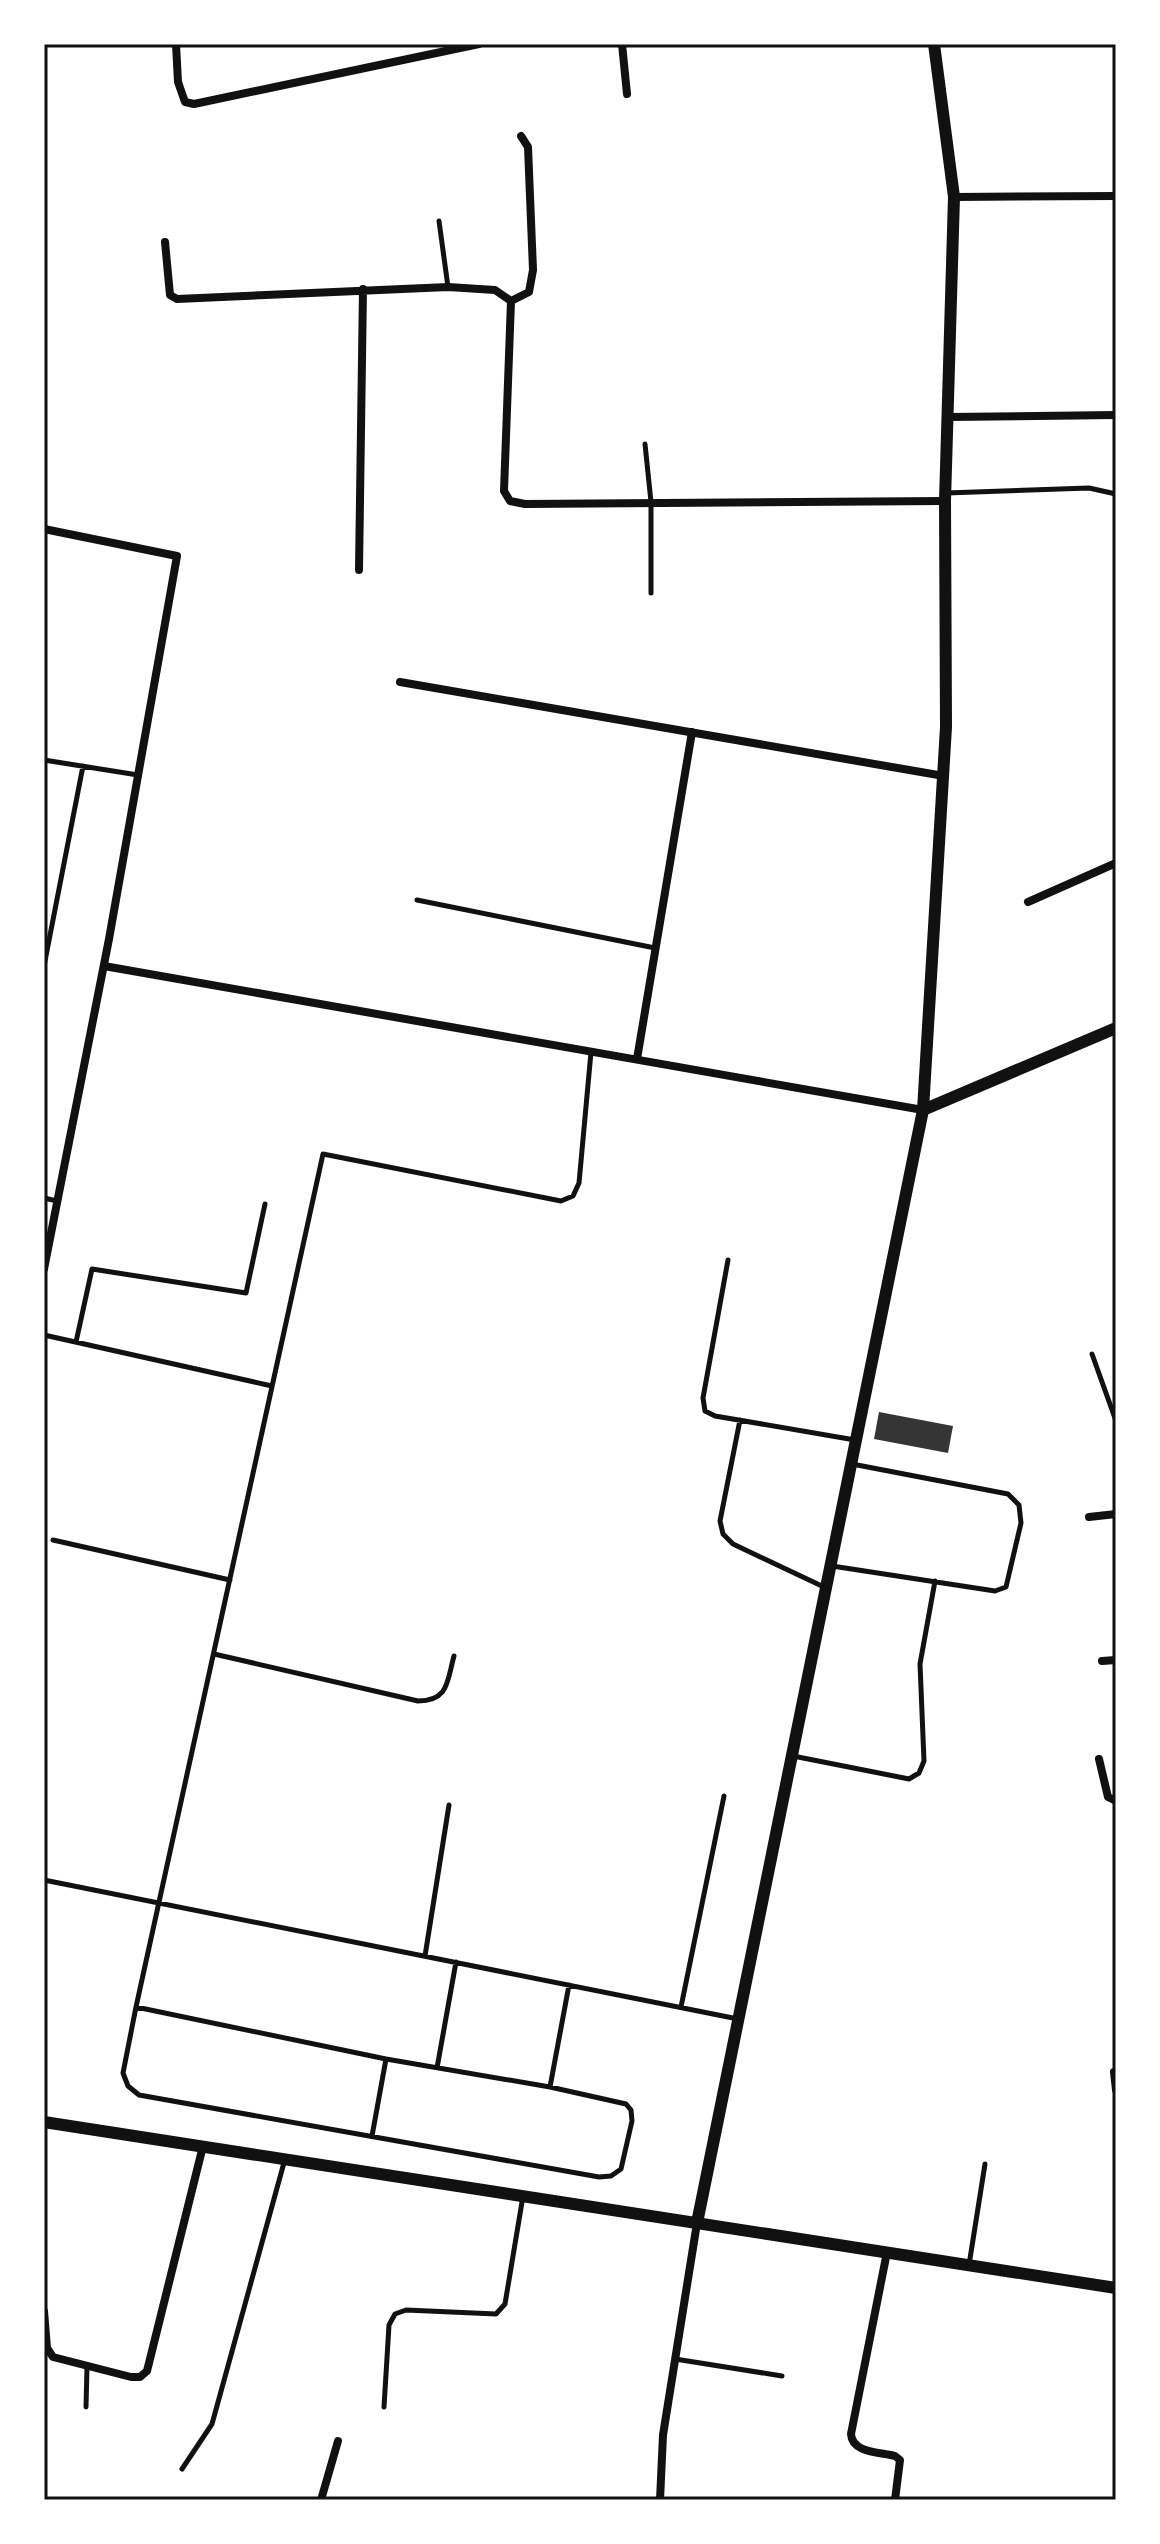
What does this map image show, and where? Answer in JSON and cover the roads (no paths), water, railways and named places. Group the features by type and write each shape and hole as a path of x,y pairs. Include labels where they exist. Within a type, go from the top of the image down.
{"street":[{"path":"176,44 180,94 185,102 194,104 479,44"},
{"path":"622,44 627,94"},
{"path":"660,2500 663,2435 697,2223 923,1110 946,727 945,497 954,197 946,114 934,44"},
{"path":"511,301 529,292 533,270 528,147 521,136"},
{"path":"954,197 1116,196"},
{"path":"165,242 170,295 177,299 448,287 488,288 511,301"},
{"path":"359,570 363,289"},
{"path":"511,301 504,491 510,501 525,504 945,497"},
{"path":"949,417 1116,415"},
{"path":"44,529 177,556 104,966 44,1269"},
{"path":"400,682 944,776"},
{"path":"637,1059 692,732"},
{"path":"1028,902 1116,863"},
{"path":"104,966 923,1110 1116,1028"},
{"path":"1089,1517 1116,1514"},
{"path":"1102,1661 1116,1660"},
{"path":"1099,1759 1108,1797 1116,1801"},
{"path":"1114,2072 1116,2090"},
{"path":"44,2122 1116,2288"},
{"path":"44,2311 47,2348 53,2357 131,2377 140,2377 147,2371 203,2146"},
{"path":"887,2252 851,2441 855,2447 895,2456 900,2460 895,2500"},
{"path":"321,2500 338,2441"}],"lane":[{"path":"439,221 448,287"},
{"path":"645,444 651,502 651,593"},
{"path":"945,497 1089,488 1116,494"},
{"path":"44,760 138,775"},
{"path":"44,966 83,766"},
{"path":"417,900 656,948"},
{"path":"136,2007 386,2059 550,2087 626,2104 631,2110 632,2121 621,2169 611,2176 599,2177 139,2095 128,2086 123,2073 136,2007 323,1154 561,1201 573,1196 579,1183 592,1051"},
{"path":"44,1198 57,1201"},
{"path":"76,1342 92,1269 246,1293 265,1204"},
{"path":"728,1260 703,1398 705,1411 715,1416 856,1440"},
{"path":"44,1335 272,1386"},
{"path":"1092,1354 1116,1421"},
{"path":"740,1420 720,1521 723,1534 733,1544 826,1588"},
{"path":"831,1566 995,1591 1006,1587 1021,1523 1019,1505 1008,1494 851,1464"},
{"path":"53,1540 230,1580"},
{"path":"792,1756 909,1779 919,1773 924,1761 920,1664 935,1581"},
{"path":"214,1654 418,1701 433,1701 443,1694 454,1656"},
{"path":"681,2007 724,1796"},
{"path":"425,1956 449,1805"},
{"path":"44,1880 739,2019"},
{"path":"437,2068 456,1962"},
{"path":"550,2087 569,1985"},
{"path":"372,2136 386,2059"},
{"path":"182,2469 212,2424 286,2158"},
{"path":"969,2265 985,2164"},
{"path":"384,2407 389,2325 395,2314 406,2310 496,2314 505,2304 524,2195"},
{"path":"675,2359 782,2376"},
{"path":"86,2407 87,2367"},
{"path":"621,2500 660,2500"}]}
